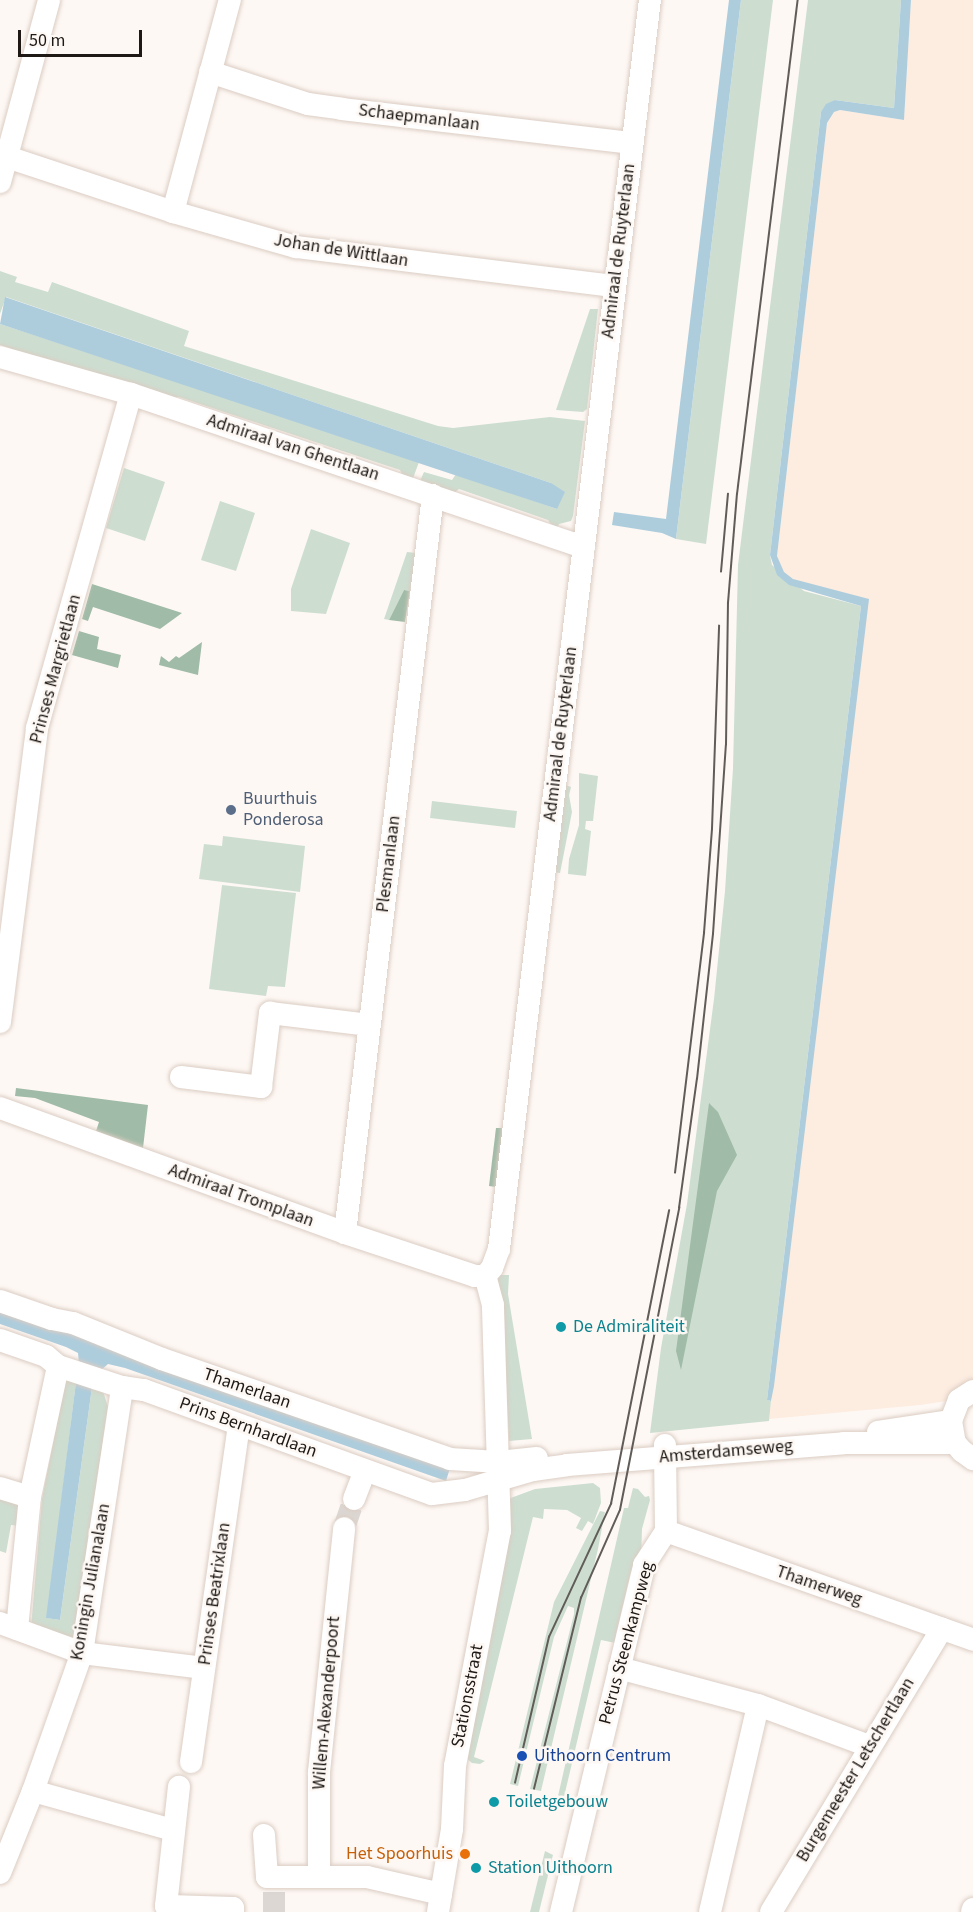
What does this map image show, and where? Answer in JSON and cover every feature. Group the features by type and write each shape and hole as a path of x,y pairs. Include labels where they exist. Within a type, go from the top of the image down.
{"street":[{"path":"0,182 49,0"},
{"path":"173,212 230,0"},
{"name":"Admiraal de Ruyterlaan","path":"484,1276 492,1268 499,1249 650,0"},
{"name":"Schaepmanlaan","path":"210,72 308,104 342,110 632,142"},
{"name":"Johan de Wittlaan","path":"7,157 173,212 239,232 317,251 615,286"},
{"name":"Admiraal van Ghentlaan","path":"0,357 131,394 584,547"},
{"name":"Prinses Margrietlaan","path":"0,1022 38,728 131,394"},
{"name":"Plesmanlaan","path":"345,1233 433,495"},
{"path":"181,1077 261,1087 270,1013 369,1024"},
{"name":"Admiraal Tromplaan","path":"0,1108 345,1233 475,1276 484,1276"},
{"path":"484,1276 493,1305 499,1472"},
{"name":"Thamerlaan","path":"0,1301 52,1319 73,1323 162,1359 431,1453 499,1472"},
{"name":"Prins Bernhardlaan","path":"0,1340 46,1356 58,1366 122,1387 144,1390 432,1494 499,1472"},
{"path":"58,1366 30,1497 9,1626 82,1653 204,1668"},
{"name":"Koningin Julianalaan","path":"0,1873 33,1791 82,1653 122,1387"},
{"path":"973,1391 959,1400 953,1432 962,1451 973,1459"},
{"name":"Prinses Beatrixlaan","path":"191,1762 240,1426"},
{"name":"Amsterdamseweg","path":"499,1472 533,1470 665,1451 844,1443 953,1432"},
{"path":"665,1451 666,1532"},
{"path":"354,1499 364,1471"},
{"name":"Stationsstraat","path":"440,1903 452,1829 454,1766 500,1531 499,1472"},
{"path":"0,1488 30,1497"},
{"name":"Willem-Alexanderpoort","path":"319,1877 319,1772 344,1528"},
{"name":"Thamerweg","path":"666,1532 973,1640"},
{"name":"Petrus Steenkampweg","path":"561,1912 644,1565 666,1532"},
{"name":"Burgemeester Letschertlaan","path":"771,1912 869,1746 942,1629"},
{"path":"619,1668 758,1705 869,1746"},
{"path":"710,1912 758,1705"},
{"path":"179,1787 166,1906 169,1909 233,1908 233,1912"},
{"path":"33,1791 173,1830"},
{"path":"264,1835 267,1877 273,1885 319,1877 367,1877 440,1903"}],"shaded area":[{"path":"911,0 973,0 973,1397 920,1405 769,1419 868,600 804,585 793,580 783,572 777,556 827,123 834,112 840,110 904,120"}],"green space":[{"path":"741,0 773,0 706,544 676,539"},
{"path":"808,0 901,0 894,108 835,100 821,112 770,555 772,565 804,591 861,606 767,1400 771,1401 769,1421 650,1433 661,1348 687,1204 714,999 725,891 733,768 738,565"},
{"path":"0,271 17,277 15,282 48,292 52,282 189,331 184,346 438,426 453,428 550,417 585,421 571,521 559,524 557,528 552,526 548,520 459,489 453,494 419,483 424,472 452,480 456,474 557,509 551,483 6,297 0,314"},
{"path":"590,309 598,309 587,409 583,412 556,410"},
{"path":"0,324 419,462 412,481 404,478 400,470 179,397 167,399 0,345"},
{"path":"124,468 165,482 145,541 106,528"},
{"path":"220,501 255,513 236,571 201,560"},
{"path":"311,529 350,543 326,614 291,611 291,589"},
{"path":"407,552 416,553 410,591 404,590 389,620 384,619"},
{"path":"92,584 182,613 160,629 93,607 88,621 82,619"},
{"path":"404,590 410,591 405,622 389,620"},
{"path":"79,631 99,637 97,649 121,655 118,668 72,655"},
{"path":"202,642 198,675 159,665 161,656 169,662"},
{"path":"579,773 598,776 593,821 586,821 585,829 591,831 586,876 568,874 569,859 579,825"},
{"path":"563,784 571,787 569,795 572,812 560,873 551,872"},
{"path":"432,801 517,811 515,828 430,818"},
{"path":"223,836 305,846 300,892 199,879 204,844 222,846"},
{"path":"222,885 296,893 285,987 268,986 266,996 209,989"},
{"path":"16,1088 148,1105 143,1148 96,1131 99,1122 35,1098 15,1096"},
{"path":"709,1103 718,1112 737,1155 717,1191 681,1370 676,1351"},
{"path":"496,1128 503,1128 496,1187 489,1186"},
{"path":"497,1275 509,1275 508,1294 532,1439 509,1441 502,1304"},
{"path":"66,1378 76,1382 47,1618 60,1620 92,1387 103,1391 108,1407 73,1643 31,1628 42,1499"},
{"path":"593,1483 600,1488 601,1503 593,1524 588,1521 582,1531 576,1528 581,1518 567,1510 544,1509 543,1519 533,1517 474,1757 485,1761 480,1764 472,1763 464,1756 508,1499 535,1489"},
{"path":"633,1488 638,1489 645,1497 649,1496 650,1500 642,1529 641,1560 631,1571 616,1635 620,1644 601,1640 564,1797 558,1796 624,1508 628,1508"},
{"path":"0,1494 18,1500 21,1526 11,1525 6,1553 0,1551"},
{"path":"600,1511 605,1512 598,1549 541,1791 530,1789 574,1614 574,1608 568,1606 554,1637 518,1786 510,1784 554,1602"},
{"path":"545,1851 553,1855 539,1912 530,1912"}],"water":[{"path":"729,0 741,0 676,539 662,533 612,525 614,512 666,519"},
{"path":"901,0 911,0 904,120 840,110 834,112 827,123 777,556 784,572 793,579 869,599 771,1401 767,1400 861,606 789,585 777,575 770,555 821,112 826,104 835,100 894,108"},
{"path":"5,297 551,483 565,492 557,509 0,324"},
{"path":"0,1308 450,1468 446,1481 125,1368 108,1364 100,1371 79,1364 78,1353 0,1324"},
{"path":"76,1382 92,1387 60,1620 46,1618"}],"tunnel":[{"path":"344,1528 354,1499"},
{"path":"274,1892 274,1912"}],"tram line":[{"path":"534,1789 581,1598 620,1510 679,1208 697,1079 713,934 726,745 728,603 737,494 798,0"},
{"path":"721,572 728,494"},
{"path":"675,1173 704,933 712,829 719,626"},
{"path":"515,1783 549,1637 611,1504 669,1211"}],"place":[{"name":"Buurthuis Ponderosa","path":"231,810"},
{"name":"De Admiraliteit","path":"561,1327"},
{"name":"Uithoorn Centrum","path":"522,1756"},
{"name":"Toiletgebouw","path":"494,1802"},
{"name":"Het Spoorhuis","path":"465,1854"},
{"name":"Station Uithoorn","path":"476,1868"}]}
